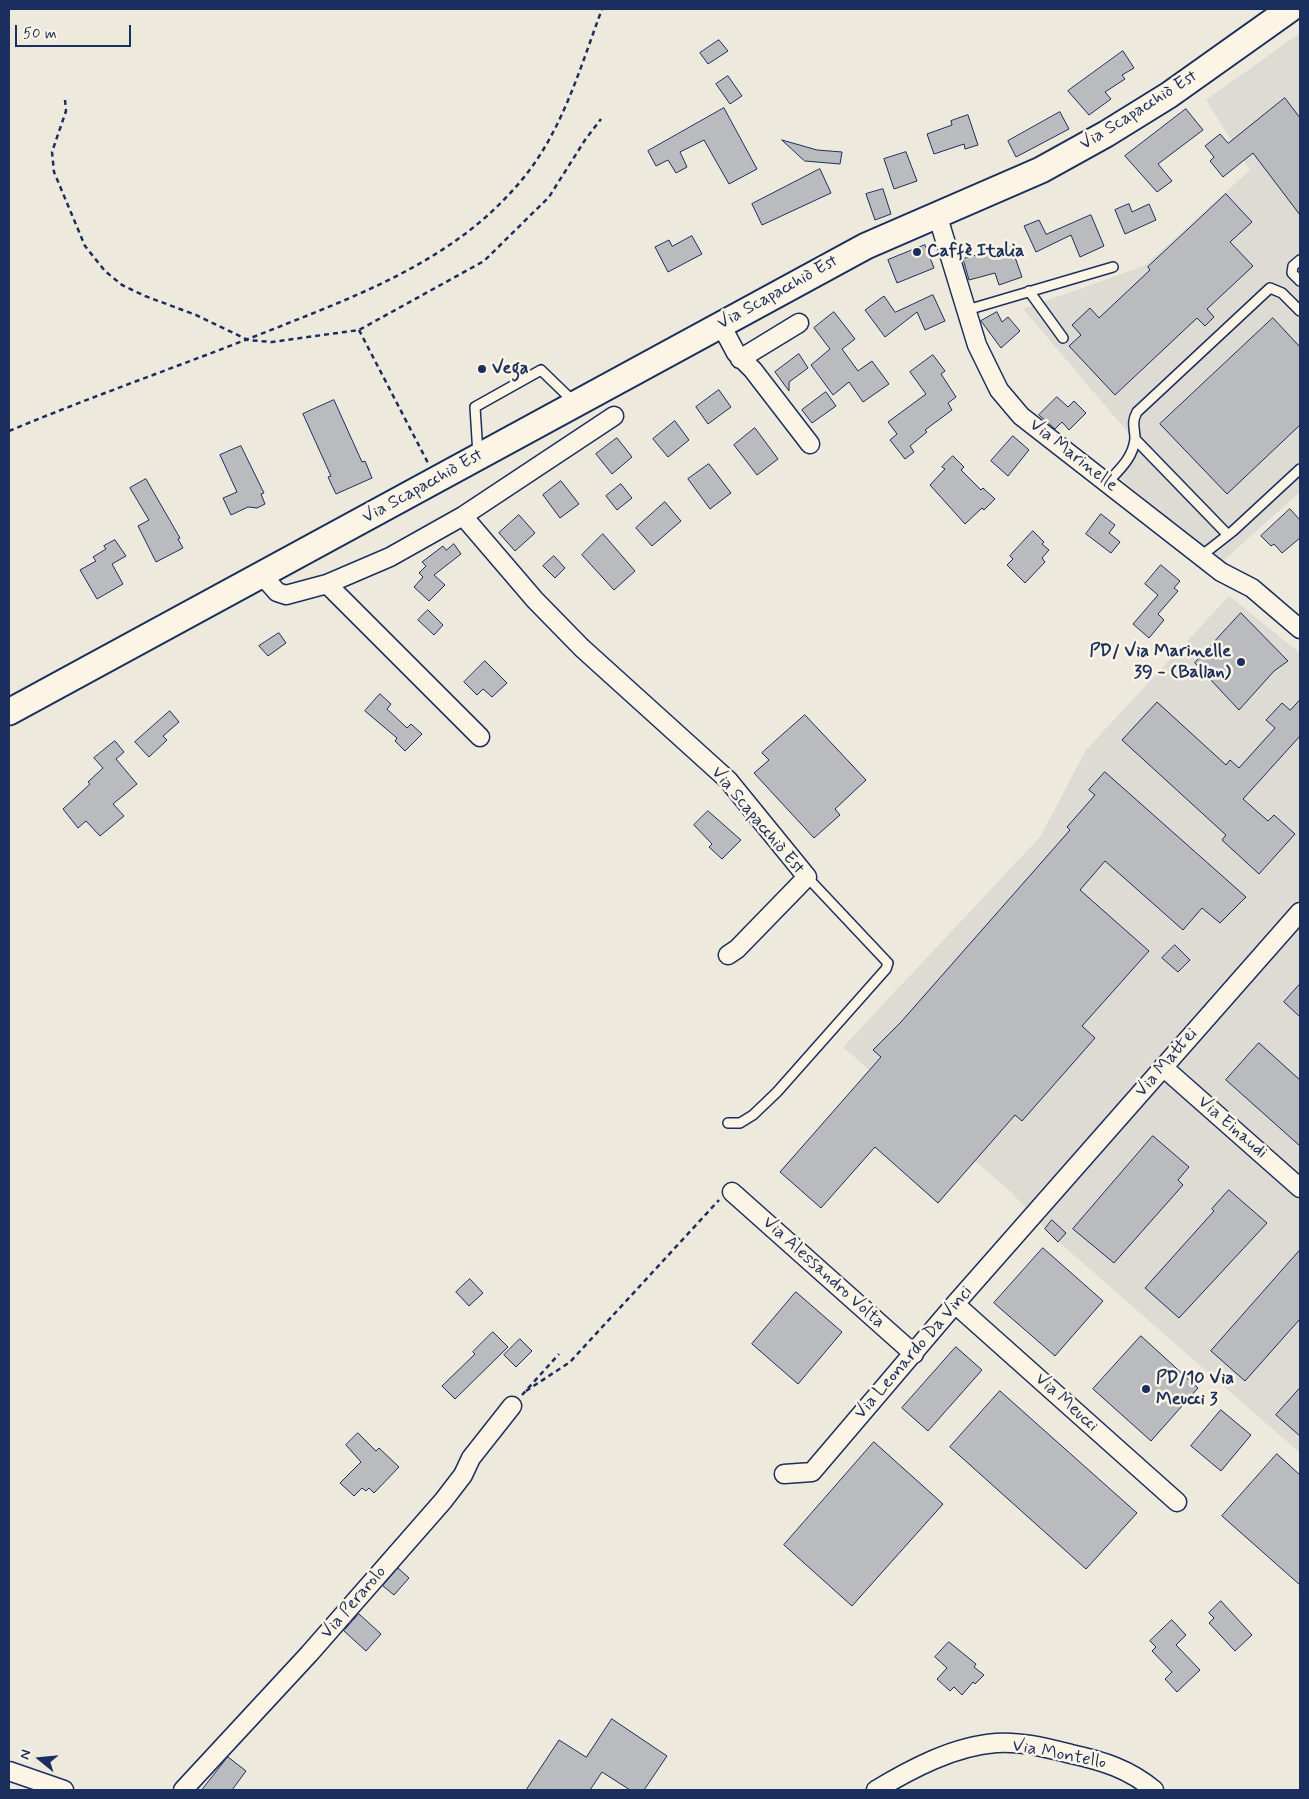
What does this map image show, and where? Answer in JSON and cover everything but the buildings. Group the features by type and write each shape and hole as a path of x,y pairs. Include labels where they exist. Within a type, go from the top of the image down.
{"main road":[{"name":"Via Scapacchiò Est","path":"9,712 866,246 1041,170 1106,134 1168,95 1283,14"}],"street":[{"path":"1283,14 1300,11"},
{"name":"Via Marinelle","path":"937,214 977,346 999,390 1022,416 1221,572 1252,588 1300,629"},
{"path":"740,359 799,323"},
{"path":"721,325 740,359 753,370 810,444"},
{"path":"262,575 277,592 286,595 327,584 390,557 463,516 614,416"},
{"name":"Via Scapacchiò Est","path":"463,516 535,600 582,648 728,780 807,877 737,949 728,955"},
{"path":"327,584 480,737"},
{"name":"Via Mattei","path":"1034,1215 1300,912"},
{"name":"Via Einaudi","path":"1163,1068 1300,1188"},
{"name":"Via Alessandro Volta","path":"732,1192 914,1354"},
{"name":"Via Leonardo Da Vinci","path":"784,1474 812,1472 955,1304 1034,1215"},
{"name":"Via Meucci","path":"955,1304 1177,1502"},
{"name":"Via Perarolo","path":"183,1790 309,1654 443,1501 463,1475 471,1458 512,1406"},
{"name":"Via Montello","path":"876,1790 929,1762 966,1749 996,1743 1032,1746 1110,1764 1135,1774 1154,1790"},
{"path":"9,1770 64,1790"}],"lane":[{"path":"1300,260 1294,266 1292,273 1300,281"},
{"path":"967,310 1114,267"},
{"path":"1107,483 1130,456 1135,439 1132,420 1137,412 1270,288 1282,293 1300,311"},
{"path":"1030,291 1063,338"},
{"path":"478,457 475,407 542,370 576,404"},
{"path":"1135,439 1228,535"},
{"path":"1201,556 1228,535 1300,469"},
{"path":"728,1123 740,1122 753,1115 777,1092 886,969 888,963 807,877"}],"path":[{"path":"9,430 248,340 402,275 459,240 520,182 546,146 578,76 602,9"},
{"path":"65,100 65,116 52,152 54,172 85,246 122,285 144,296 196,315 248,340 272,342 359,330 484,261 517,231 549,197 585,140 601,119"},
{"path":"359,330 401,407 436,480"},
{"path":"526,1391 570,1362 723,1195 732,1192"},
{"path":"512,1406 559,1354"}],"shaded area":[{"path":"1300,33 1300,492 1222,562 1110,470 1137,443 1023,309 1144,266 1250,170 1206,100"},
{"path":"1229,596 1300,653 1300,1453 1052,1236 1011,1192 843,1047 1040,837 1086,750"}],"place":[{"name":"Caffè Italia","path":"917,252"},
{"name":"Vega","path":"482,369"},
{"name":"PD/ Via Marinelle 39 - (Ballan)","path":"1241,662"},
{"name":"PD/10 Via Meucci 3","path":"1146,1389"}]}
